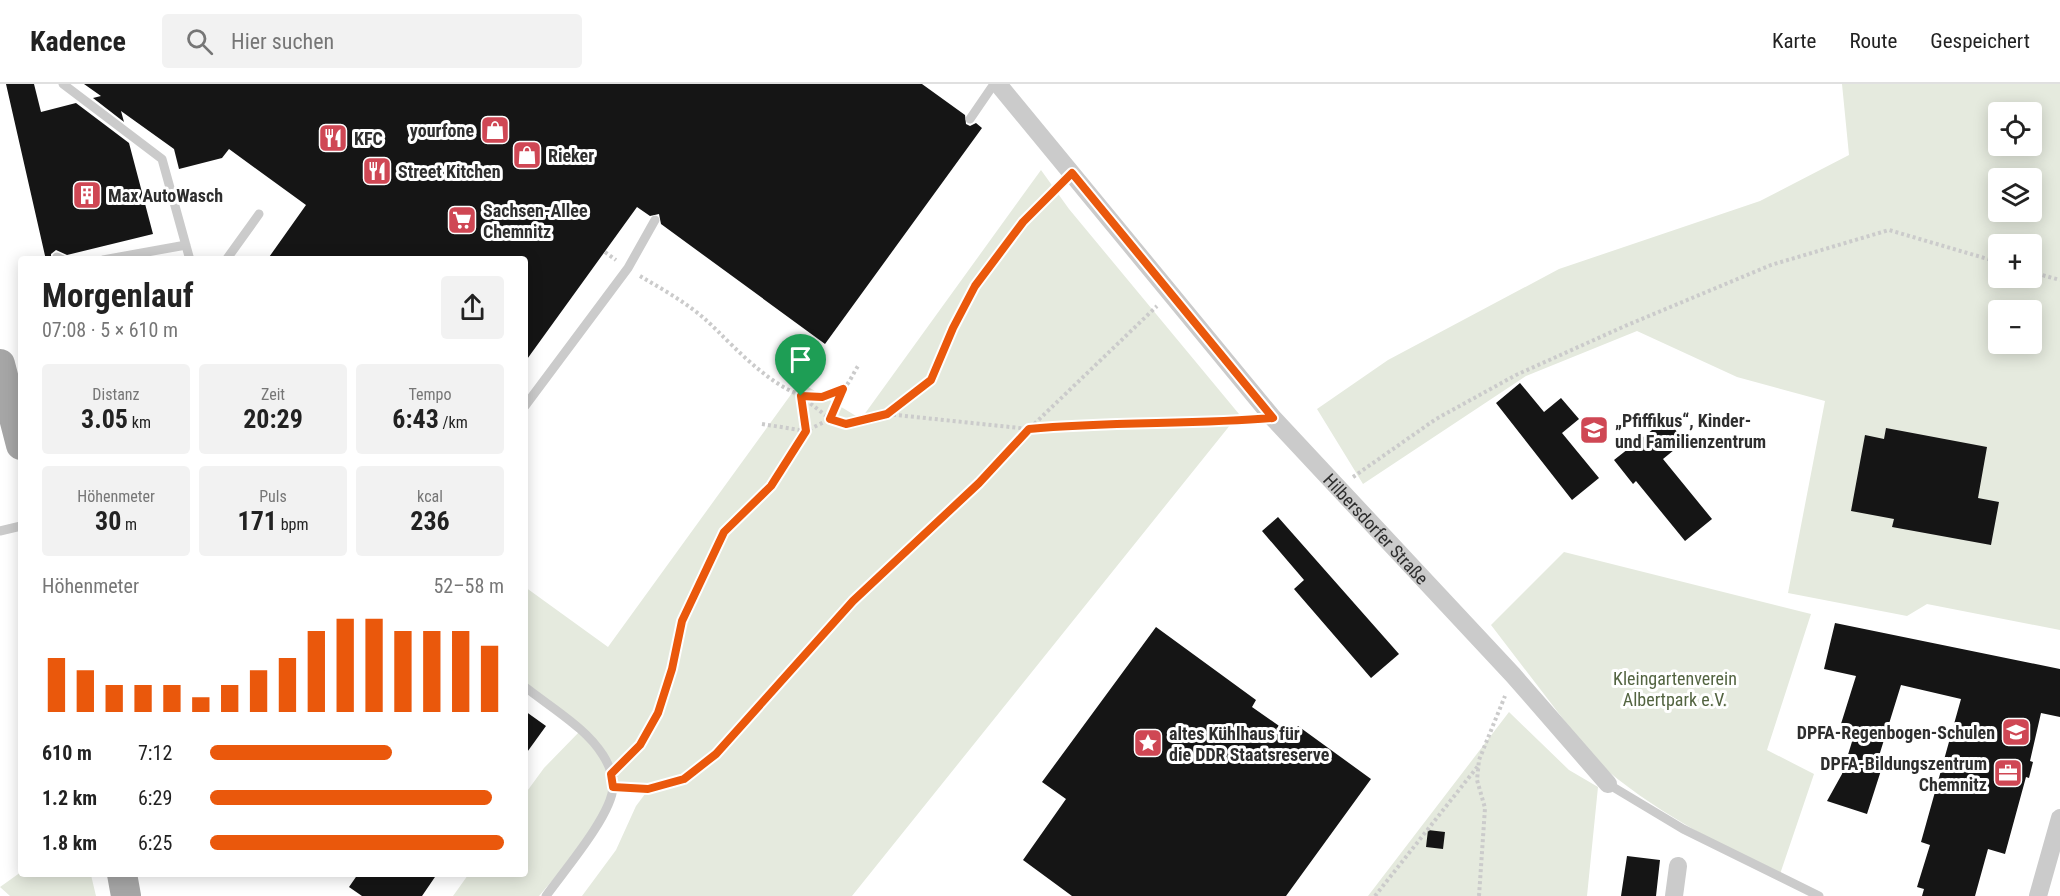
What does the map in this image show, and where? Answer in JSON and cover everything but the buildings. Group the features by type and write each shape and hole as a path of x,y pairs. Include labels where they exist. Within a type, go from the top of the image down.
{"main road":[{"path":"0,364 15,436"},
{"path":"123,877 126,896"}],"street":[{"name":"Hilbersdorfer Straße","path":"996,84 1273,418 1513,675 1608,784"},
{"path":"2038,896 2057,845 2060,818"},
{"path":"1674,896 1678,866"}],"lane":[{"path":"63,84 162,159 189,256"},
{"path":"970,119 996,84"},
{"path":"229,256 259,214"},
{"path":"528,402 628,268 655,220"},
{"path":"124,256 186,244"},
{"path":"0,531 18,527"},
{"path":"528,689 581,729 606,758 613,787 609,803 590,836 546,896"},
{"name":"Hilbersdorfer Straße","path":"1608,784 1683,829 1819,896"}],"path":[{"path":"887,414 931,380 953,328 975,286 1023,222 1072,173"},
{"path":"1338,488 1436,419 1516,375 1625,326 1771,265 1889,230 1988,259"},
{"path":"605,252 704,318 756,368 801,396 830,419 846,424 887,414 1029,429 1079,424 1205,423 1273,418"},
{"path":"2042,275 2060,280"},
{"path":"613,787 648,789 684,779 716,754 853,601 979,483 1029,429 1170,293"},
{"path":"611,774 640,745 658,713 672,669 682,621 724,532 771,486 806,431 830,419 843,389 858,366"},
{"path":"801,396 822,397 843,389"},
{"path":"801,396 806,431"},
{"path":"762,424 806,431"},
{"path":"1375,896 1478,765 1513,675"},
{"path":"1478,765 1477,780 1485,808 1479,896"}],"green space":[{"path":"1842,84 2060,84 2060,630 1927,604 1907,616 1788,593 1825,401 1737,377 1637,331 1526,376 1363,484 1317,409 1388,360 1559,269 1760,201 1849,155"},
{"path":"1041,170 1069,209 1239,414 852,896 582,896 616,850 636,806 648,790 614,787 590,836 539,896 453,896 467,877 528,877 528,790 544,768 581,730 528,689 528,589 608,647 800,382 861,419"},
{"name":"Kleingartenverein Albertpark e.V.","path":"1564,552 1811,614 1767,750 1814,774 1779,877 1659,808 1636,793 1593,758 1491,625"},
{"path":"1509,712 1569,770 1598,787 1587,896 1368,896"},
{"path":"18,874 18,877 91,877 96,896 10,896 0,887"}],"place":[{"name":"yourfone","path":"495,130"},
{"name":"KFC","path":"333,138"},
{"name":"Rieker","path":"527,155"},
{"name":"Street Kitchen","path":"377,171"},
{"name":"Max AutoWasch","path":"87,195"},
{"name":"Sachsen-Allee Chemnitz","path":"462,220"},
{"name":"„Pfiffikus“, Kinder- und Familienzentrum","path":"1594,430"},
{"name":"DPFA-Regenbogen-Schulen","path":"2016,732"},
{"name":"altes Kühlhaus für die DDR Staatsreserve","path":"1148,743"},
{"name":"DPFA-Bildungszentrum Chemnitz","path":"2008,773"}],"route":[{"path":"1072,173 1273,418 1205,423 1079,424 1029,429 979,483 853,601 716,754 684,779 648,789 613,787 611,774 629,759 640,745 658,713 672,669 682,621 724,532 771,486 806,431 801,396 822,397 843,389 830,419 846,424 887,414 931,380 953,328 975,286 1023,222 1072,173"}]}
